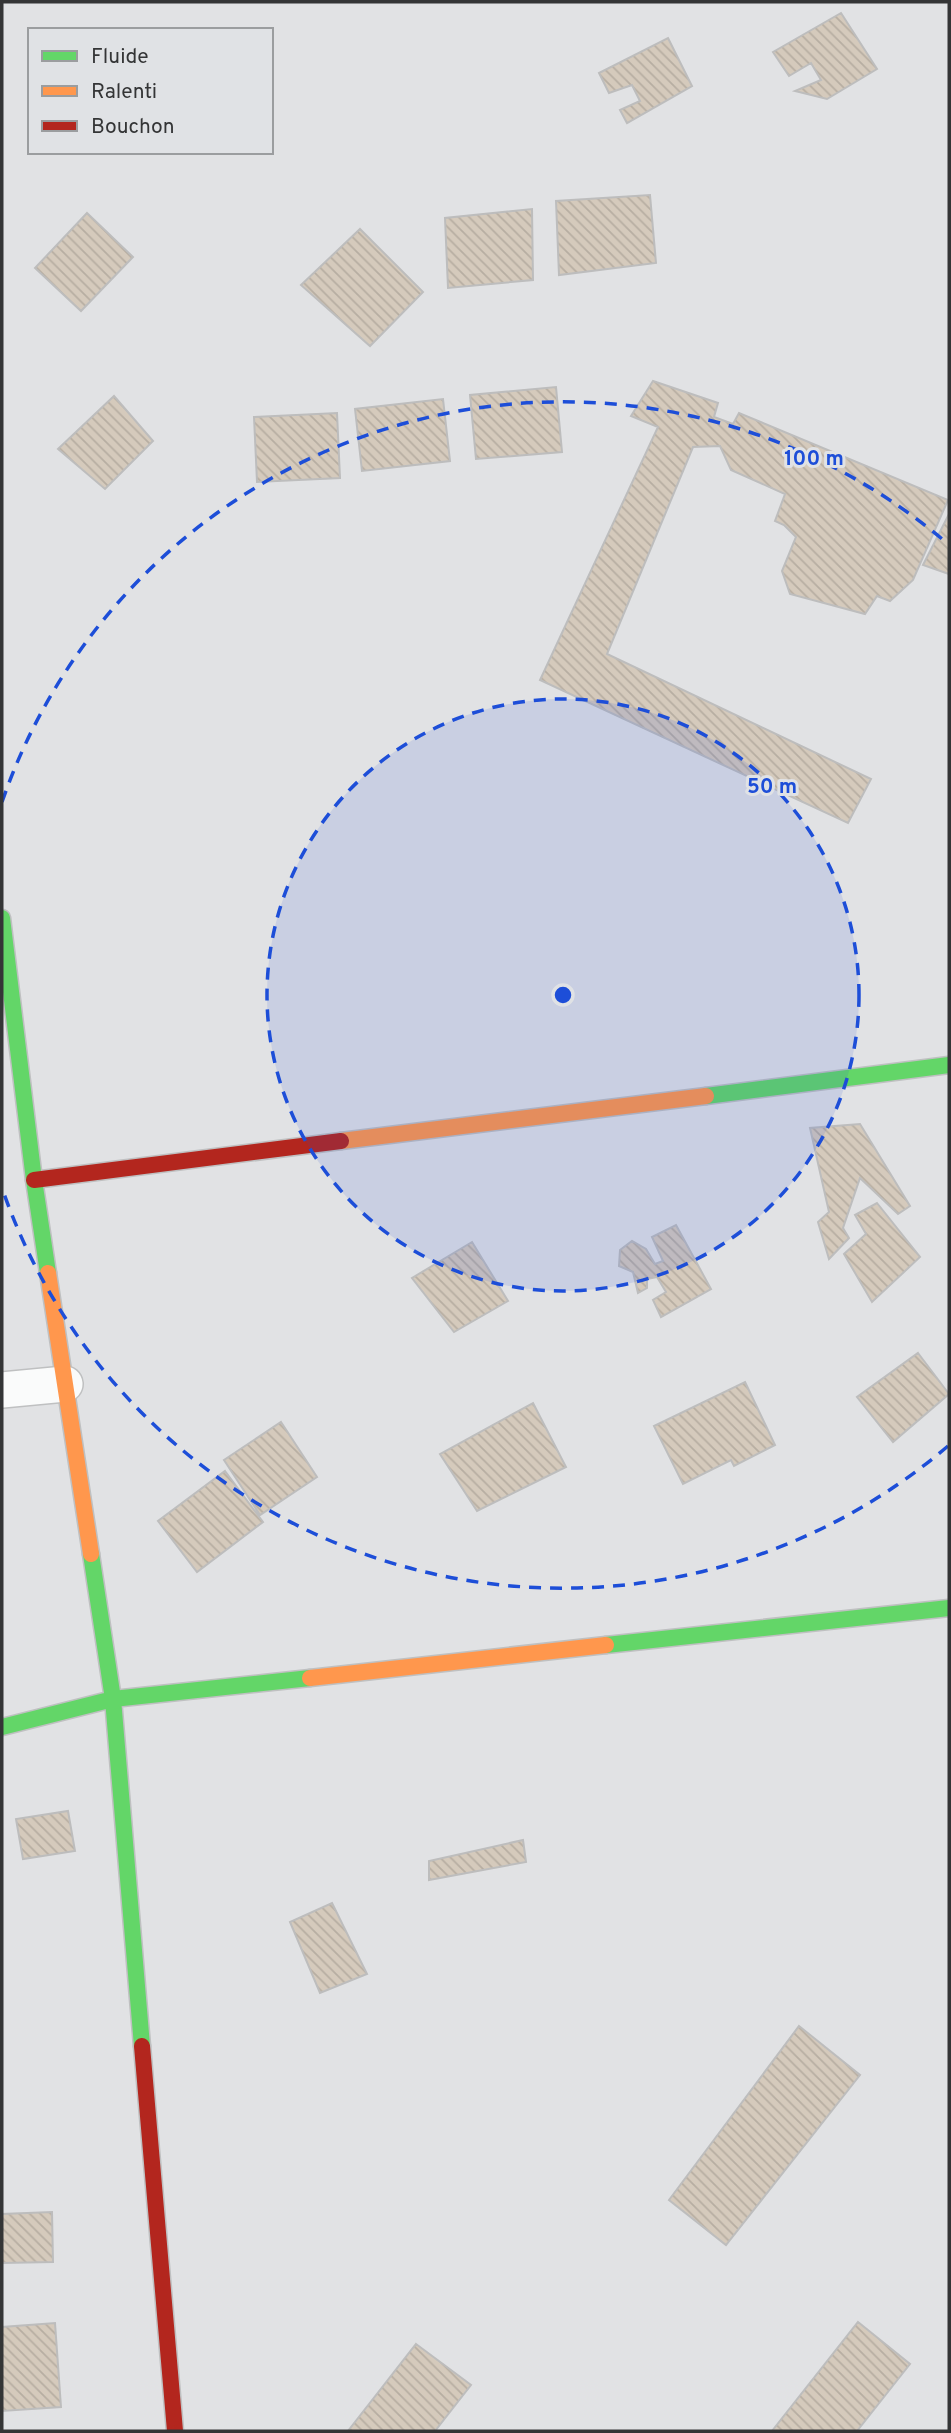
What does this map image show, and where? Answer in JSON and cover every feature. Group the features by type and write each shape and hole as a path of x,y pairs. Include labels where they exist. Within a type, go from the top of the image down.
{"street":[{"path":"2,918 34,1180 113,1699 175,2431"},
{"path":"34,1180 949,1065"},
{"path":"2,1390 65,1384"},
{"path":"2,1727 113,1699 949,1608"}],"building":[{"path":"841,13 877,69 827,99 795,91 821,80 811,63 789,76 773,52"},
{"path":"668,38 692,86 627,123 620,110 640,101 632,85 609,93 599,73"},
{"path":"650,195 656,263 559,275 556,201"},
{"path":"532,209 533,280 448,288 445,218"},
{"path":"87,213 133,257 81,311 35,268"},
{"path":"360,229 423,292 370,346 301,285"},
{"path":"653,381 718,403 714,417 733,424 739,413 948,500 913,580 890,601 877,596 865,614 790,594 782,571 796,537 784,525 775,521 785,494 731,470 720,446 693,447 607,654 871,779 848,823 540,680 658,427 631,416"},
{"path":"556,387 562,452 476,459 470,395"},
{"path":"114,396 153,441 105,489 58,449"},
{"path":"443,399 450,461 362,471 355,409"},
{"path":"337,413 340,478 257,482 254,417"},
{"path":"949,514 949,574 923,565"},
{"path":"860,1124 910,1206 898,1214 860,1178 843,1228 849,1238 829,1259 818,1222 829,1212 810,1128"},
{"path":"877,1203 920,1257 872,1302 844,1254 866,1234 855,1215"},
{"path":"676,1225 711,1289 661,1317 653,1300 666,1292 657,1277 647,1279 647,1288 638,1293 633,1272 619,1266 620,1250 632,1241 646,1249 655,1264 663,1261 652,1237"},
{"path":"472,1242 508,1301 454,1332 412,1278"},
{"path":"918,1353 949,1394 893,1442 857,1397"},
{"path":"745,1382 775,1445 734,1466 731,1460 683,1484 654,1426"},
{"path":"533,1403 566,1467 477,1511 440,1454"},
{"path":"281,1422 317,1477 260,1515 224,1460"},
{"path":"225,1471 263,1522 197,1572 158,1521"},
{"path":"68,1811 75,1851 23,1859 16,1819"},
{"path":"523,1840 526,1862 429,1880 429,1861"},
{"path":"332,1903 367,1974 320,1993 290,1922"},
{"path":"799,2026 860,2075 726,2245 669,2200"},
{"path":"52,2212 53,2262 2,2263 2,2214"},
{"path":"858,2322 910,2364 857,2431 772,2431"},
{"path":"55,2323 61,2407 2,2411 2,2327"},
{"path":"416,2344 471,2385 435,2431 348,2431"}],"traffic: fast":[{"path":"2,918 48,1273"},
{"path":"706,1096 949,1065"},
{"path":"91,1554 113,1699 142,2046"},
{"path":"606,1645 949,1608"},
{"path":"2,1727 113,1699 310,1678"}],"traffic: slow":[{"path":"341,1141 706,1096"},
{"path":"48,1273 91,1554"},
{"path":"310,1678 606,1645"}],"traffic: jam":[{"path":"34,1180 341,1141"},
{"path":"142,2046 175,2431"}]}
